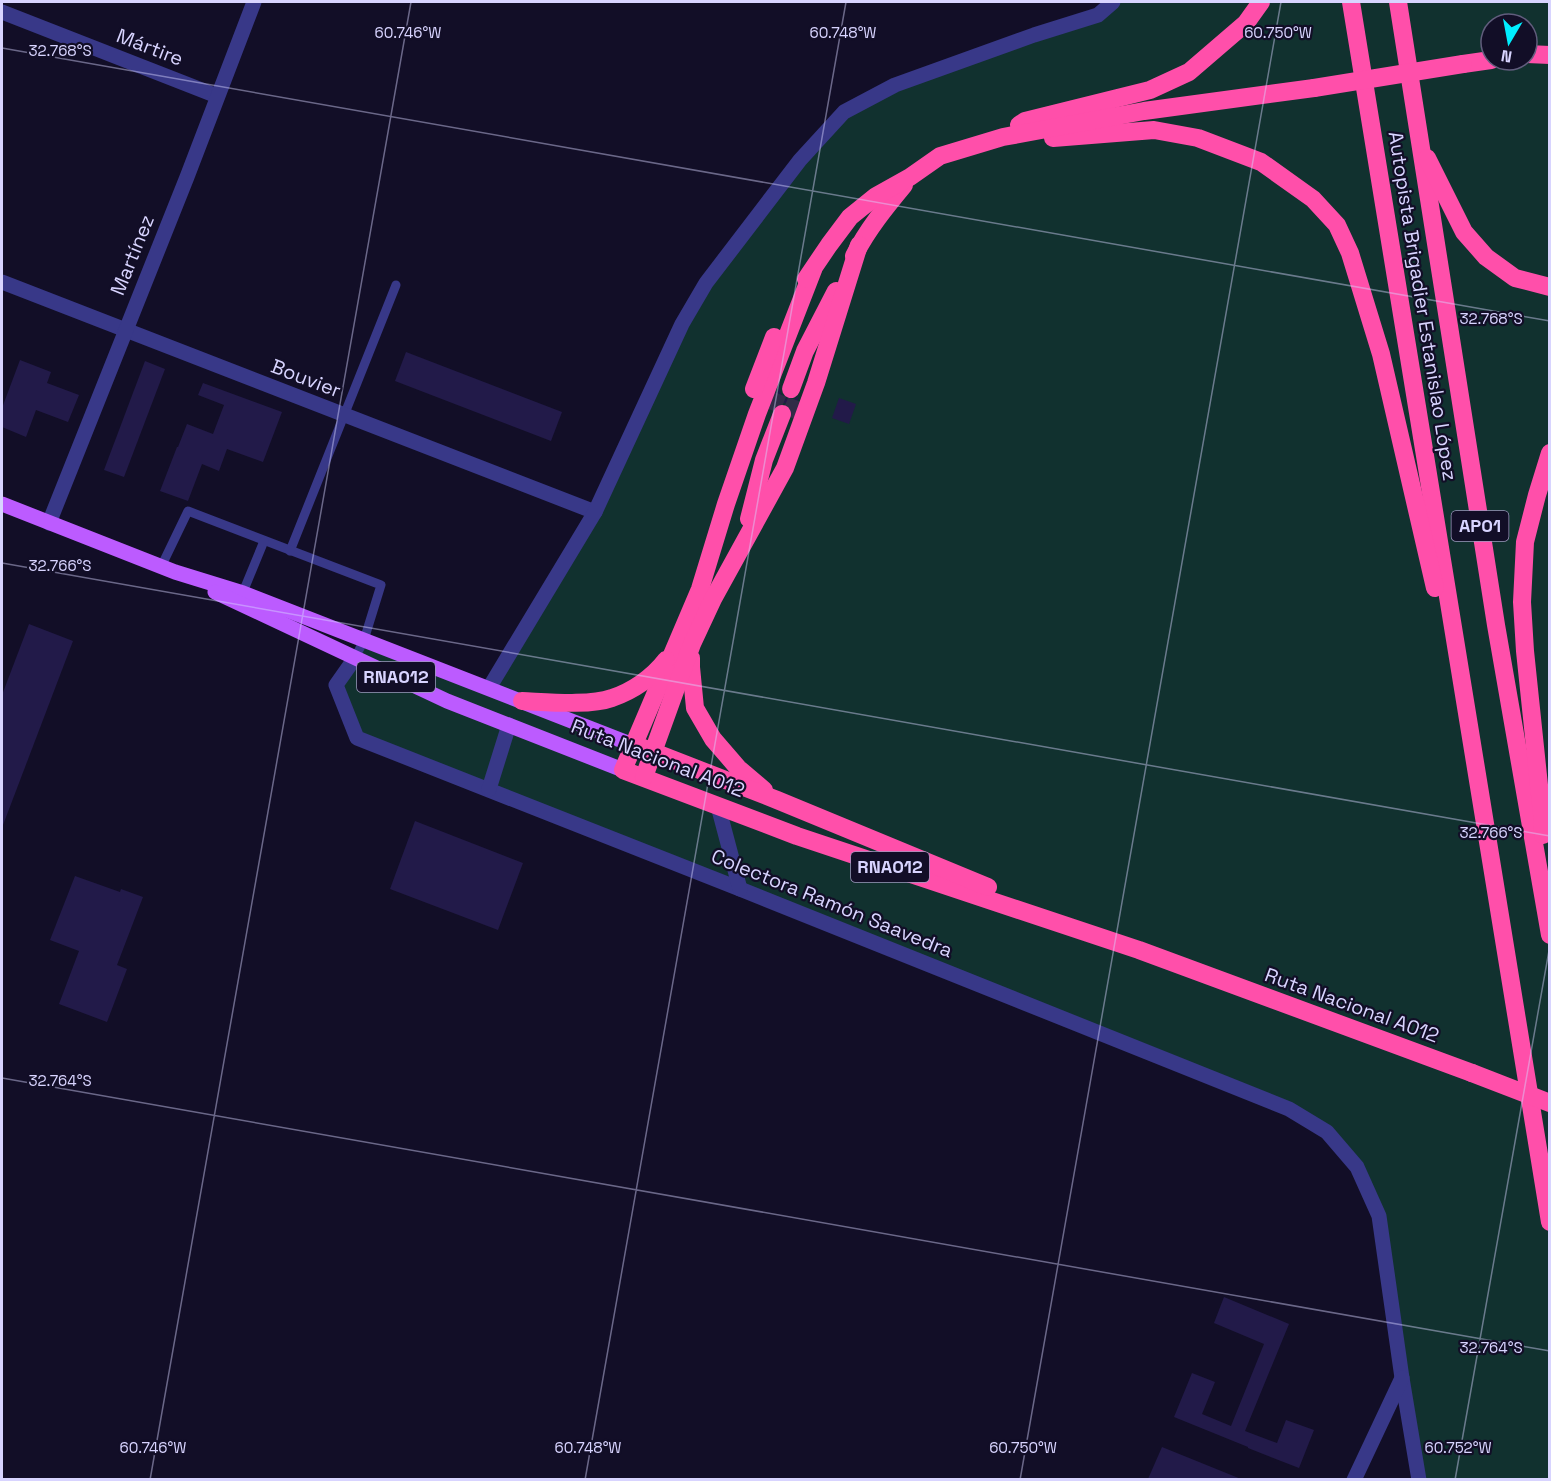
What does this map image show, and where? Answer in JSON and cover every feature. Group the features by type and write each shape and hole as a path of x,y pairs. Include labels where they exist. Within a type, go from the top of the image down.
{"highway":[{"path":"1004,137 1025,121 1150,90 1189,72 1246,23 1261,2"},
{"name":"Autopista Brigadier Estanislao López","path":"1352,2 1550,1222"},
{"name":"Autopista Brigadier Estanislao López","path":"1398,2 1494,613 1550,935"},
{"path":"644,777 726,504 757,414 813,270 850,218 876,196 910,177 940,156 1004,137 1144,111 1314,88 1479,62"},
{"path":"1004,137 1030,140 1154,130 1198,138 1261,162 1312,199 1337,225 1350,253 1381,354 1437,601 1452,628"},
{"path":"1421,146 1464,232 1486,257 1515,278 1550,287"},
{"path":"813,270 806,319 791,388 859,245 910,177"},
{"path":"623,770 633,745 684,646 713,599 785,468 816,383 859,245"},
{"path":"726,504 752,457 781,414 742,544"},
{"path":"1545,906 1542,814 1522,602 1525,542 1550,453"},
{"path":"522,701 569,702 612,699 657,671 684,646"},
{"name":"RNA012","path":"684,646 691,667 696,708 712,739 738,768 777,800"},
{"name":"Ruta Nacional A012","path":"633,745 777,800 1139,950"},
{"name":"Ruta Nacional A012","path":"623,770 797,836 1139,950 1550,1103"}],"main road":[{"name":"Ruta Nacional A012","path":"2,504 241,598 364,640 633,745"},
{"name":"Ruta Nacional A012","path":"241,598 355,658 447,700 623,770"}],"street":[{"name":"Martínez","path":"49,523 254,2"},
{"path":"489,688 595,512 682,324 706,283 800,160 844,112 895,85 1034,35 1098,15 1113,2"},
{"name":"Mártire","path":"2,12 217,96"},
{"name":"Bouvier","path":"2,282 595,512"},
{"name":"Colectora Ramón Saavedra","path":"355,658 336,685 357,738 1289,1109 1327,1132 1357,1167 1379,1216 1419,1479"},
{"path":"489,789 508,725"},
{"path":"718,806 740,889"},
{"path":"1354,1479 1402,1378"}],"lane":[{"path":"290,551 396,285"},
{"path":"168,569 188,511 381,585 364,640 355,658"},
{"path":"241,598 264,541"}],"green space":[{"path":"1113,2 1549,2 1549,1479 1419,1479 1379,1216 1327,1132 357,738 336,685 364,640 489,688 595,512 682,324 844,112"}],"building":[{"path":"406,352 562,412 551,441 395,381"},
{"path":"20,360 51,372 47,383 79,395 68,422 36,410 26,437 2,427 2,408"},
{"path":"145,361 165,369 124,477 104,470"},
{"path":"203,383 282,412 263,462 227,449 219,471 202,464 188,501 160,491 187,424 213,434 224,405 198,395"},
{"path":"780,385 782,396 787,399 793,400 799,396 793,413 791,407 786,403 775,405 771,410"},
{"path":"839,398 856,404 849,424 832,418"},
{"path":"29,624 73,641 3,825 2,695"},
{"path":"415,821 523,863 498,930 390,889"},
{"path":"75,876 120,892 121,889 143,897 117,965 127,969 107,1022 59,1004 79,951 50,940"},
{"path":"1224,1297 1289,1324 1245,1431 1277,1443 1286,1420 1314,1430 1299,1468 1174,1417 1192,1373 1215,1382 1202,1414 1231,1426 1264,1344 1214,1323"},
{"path":"1162,1447 1241,1479 1148,1479"}],"tunnel":[{"path":"771,410 781,385"},
{"path":"790,417 800,392"}]}
